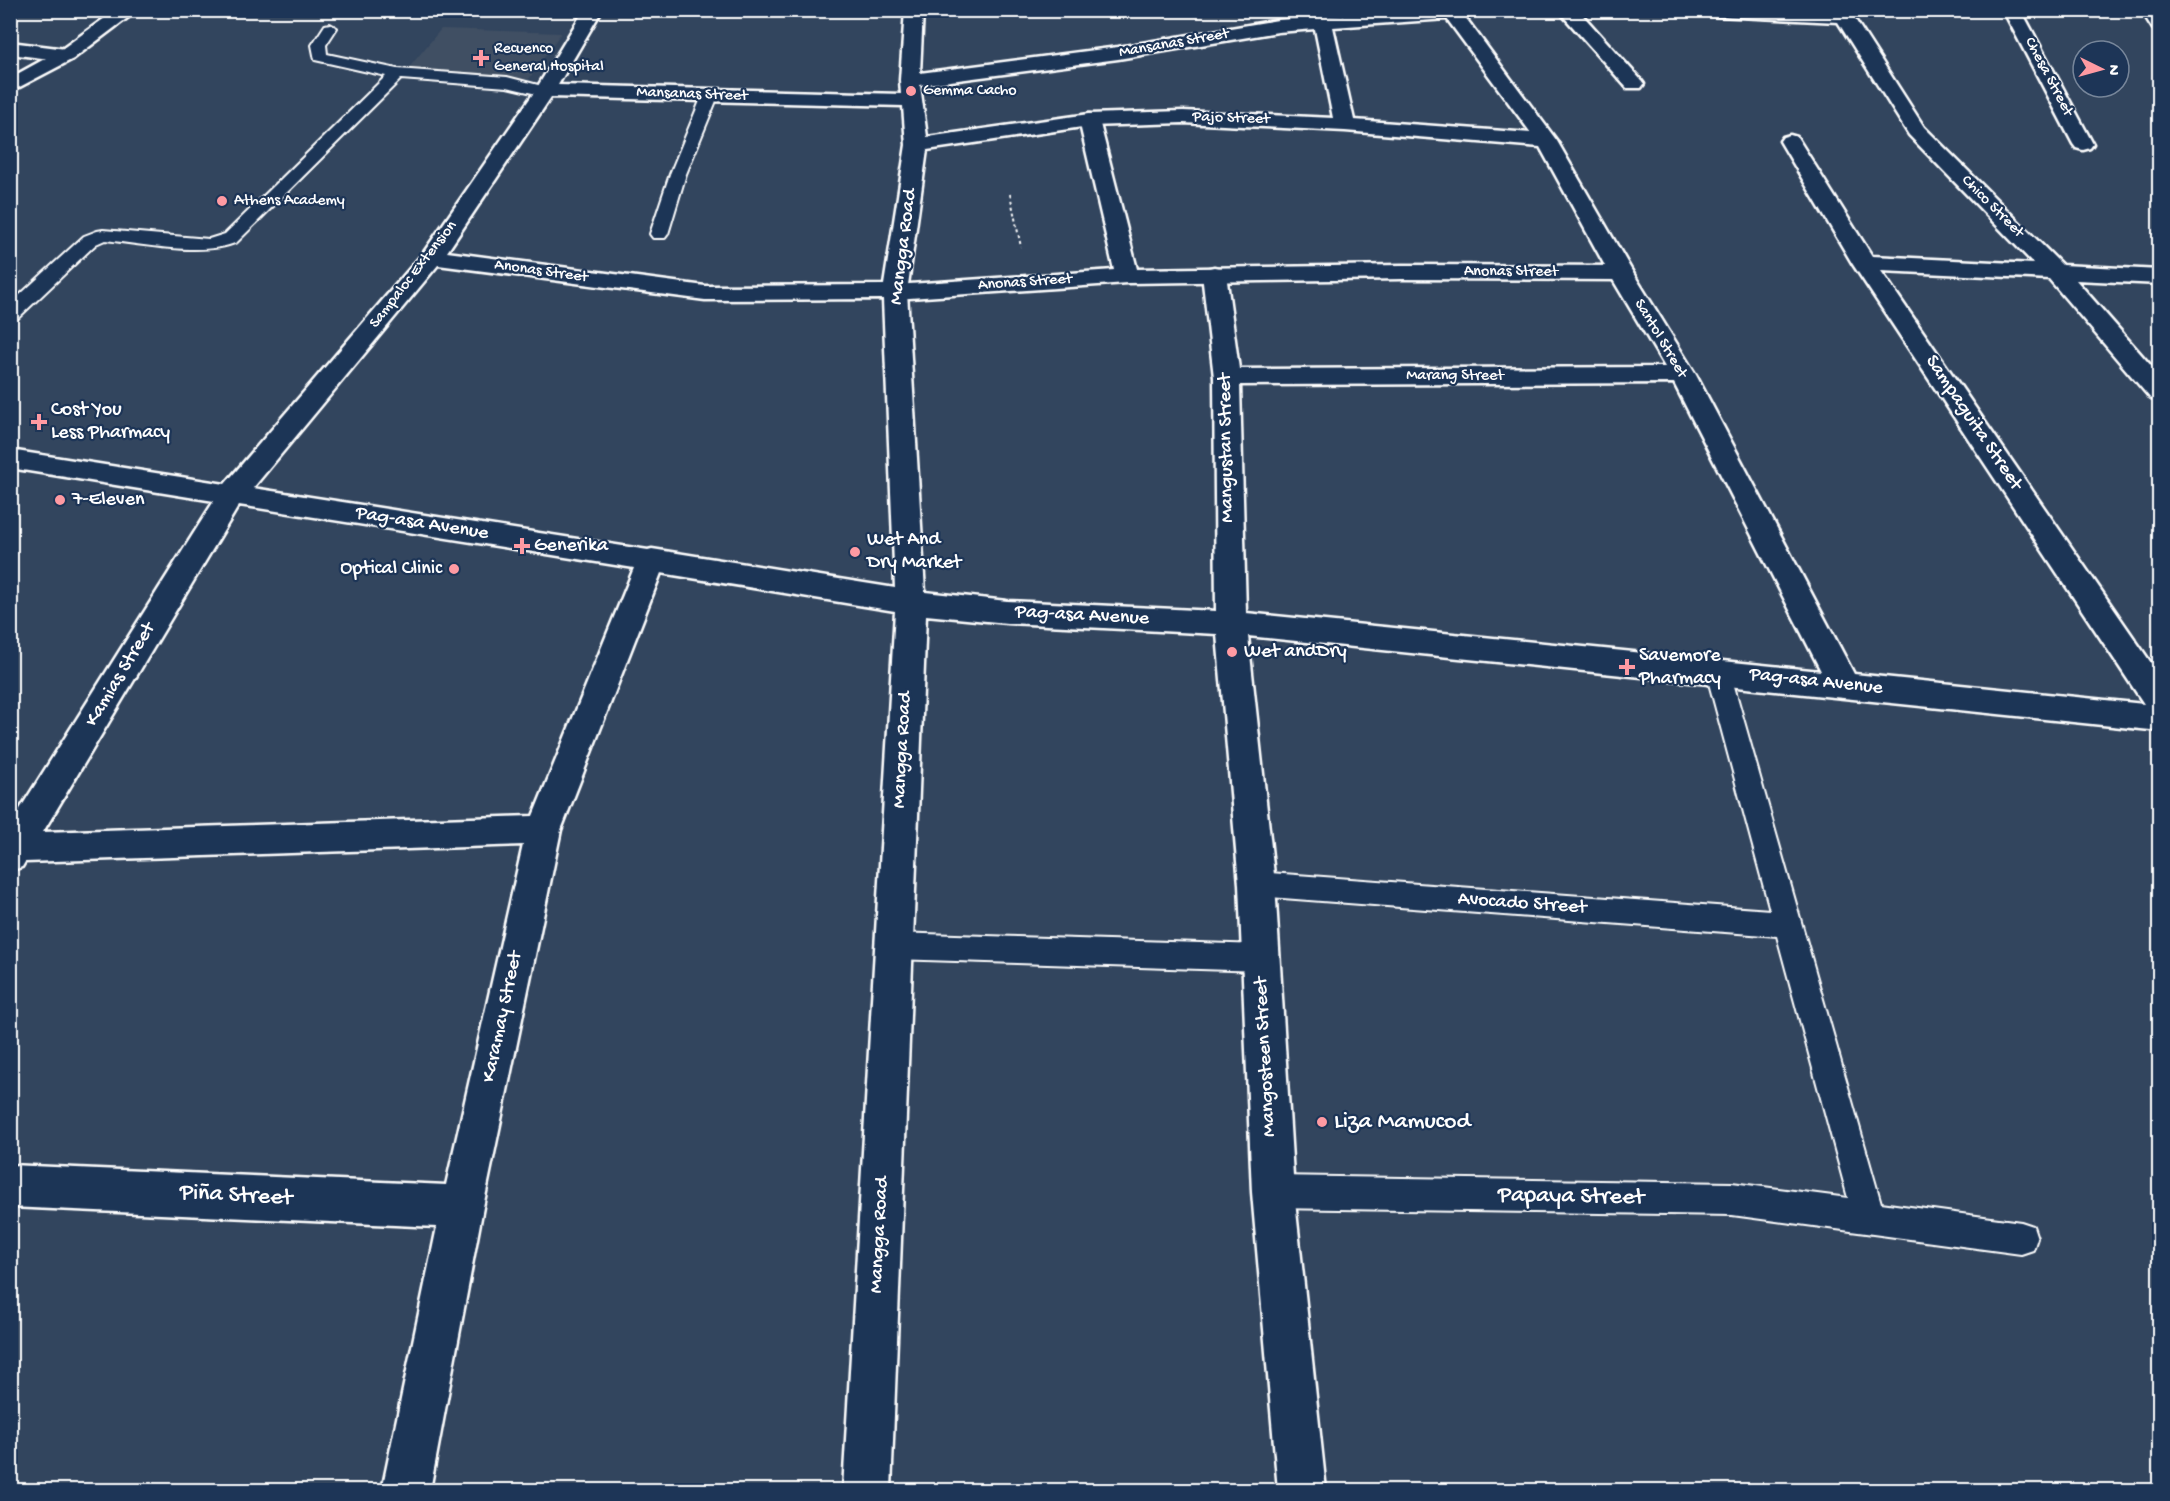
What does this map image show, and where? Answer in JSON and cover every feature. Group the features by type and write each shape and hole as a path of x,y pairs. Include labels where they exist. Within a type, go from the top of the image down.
{"street":[{"path":"10,86 66,55 129,10"},
{"name":"Sampaloc Extension","path":"232,494 432,257 545,91 593,10"},
{"name":"Mangga Road","path":"867,1491 911,602 895,292 917,145 911,90 914,10"},
{"path":"1264,10 1278,26"},
{"path":"1567,10 1634,84"},
{"path":"1698,10 1842,14"},
{"name":"Chesa Street","path":"2012,10 2083,144"},
{"path":"2151,10 2160,25"},
{"name":"Mansanas Street","path":"545,91 710,96 911,90 1278,26 1459,11"},
{"name":"Santol Street","path":"1459,11 1547,141 1621,273 1683,375 1843,684"},
{"name":"Chico Street","path":"1842,14 1916,131 2054,270 2160,393"},
{"path":"1323,24 1345,125"},
{"path":"10,48 66,55"},
{"name":"Pajo Street","path":"917,145 1089,120 1235,118 1547,141"},
{"path":"1089,120 1127,276"},
{"name":"Sampaguita Street","path":"1790,141 1864,263 2160,702"},
{"name":"Anonas Street","path":"432,257 705,293 895,292 1127,276 1214,274 1621,273"},
{"path":"1864,263 2160,276"},
{"name":"Mangustan Street","path":"1214,274 1227,377 1231,623"},
{"name":"Marang Street","path":"1227,377 1683,375"},
{"name":"Pag-asa Avenue","path":"10,459 652,559 911,602 1007,612 1231,623 2160,718"},
{"name":"Kamias Street","path":"12,850 232,494"},
{"name":"Karamay Street","path":"406,1491 462,1207 544,830 652,559"},
{"name":"Mangosteen Street","path":"1231,623 1257,884 1273,1192 1302,1491"},
{"path":"12,850 544,830"},
{"name":"Piña Street","path":"10,1186 462,1207"}],"lane":[{"path":"330,28 319,45 320,57 397,74 507,82 545,91"},
{"path":"10,315 90,240 103,235 208,244 220,243 231,238 397,74"},
{"path":"659,234 678,174 710,96"},
{"path":"1718,672 1869,1217"},
{"name":"Avocado Street","path":"1257,884 1788,924"},
{"path":"894,946 1261,958"},
{"name":"Papaya Street","path":"1273,1192 1732,1199 2021,1238"}],"path":[{"path":"1010,194 1028,282"}],"shaded area":[{"name":"Recuenco General Hospital","path":"441,29 561,33 529,79 403,75"}],"place":[{"name":"Recuenco General Hospital","path":"481,58"},
{"name":"Gemma Cacho","path":"911,91"},
{"name":"Athens Academy","path":"222,201"},
{"name":"Cost You Less Pharmacy","path":"39,422"},
{"name":"7-Eleven","path":"60,500"},
{"name":"Generika","path":"522,546"},
{"name":"Wet And Dry Market","path":"855,552"},
{"name":"Optical Clinic","path":"454,569"},
{"name":"Wet andDry","path":"1232,652"},
{"name":"Savemore Pharmacy","path":"1627,667"},
{"name":"Liza Mamucod","path":"1322,1122"}]}
